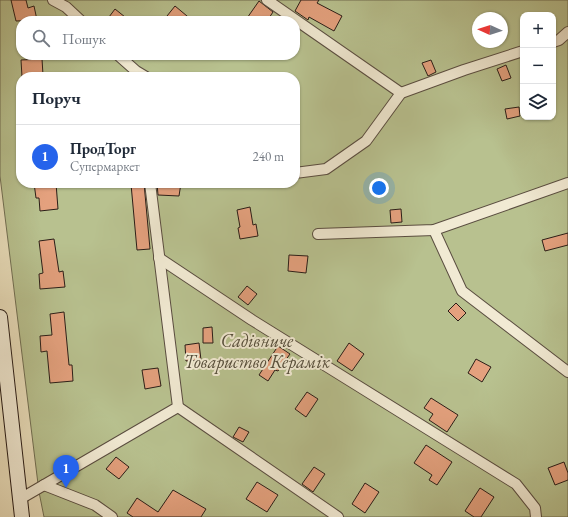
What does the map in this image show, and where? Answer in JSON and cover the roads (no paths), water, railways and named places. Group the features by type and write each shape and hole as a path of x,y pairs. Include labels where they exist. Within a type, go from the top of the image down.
{"main road":[{"path":"0,318 22,517"}],"street":[{"path":"53,0 66,7 76,16"},
{"path":"267,0 290,16"},
{"path":"300,23 401,93"},
{"path":"556,41 568,32"},
{"path":"300,172 326,169 366,141 401,93 464,70 520,52"},
{"path":"123,60 134,72"},
{"path":"318,234 434,230 568,183"},
{"path":"151,188 178,407 338,517"},
{"path":"434,230 462,291 568,372"},
{"path":"159,258 252,320 516,484 535,508 536,517"},
{"path":"20,499 178,407"},
{"path":"44,485 95,506 112,517"}],"place":[{"name":"ПродТорг","path":"66,488"}],"park label":[{"name":"Садівниче Товариство Керамік","path":"257,350"}]}
